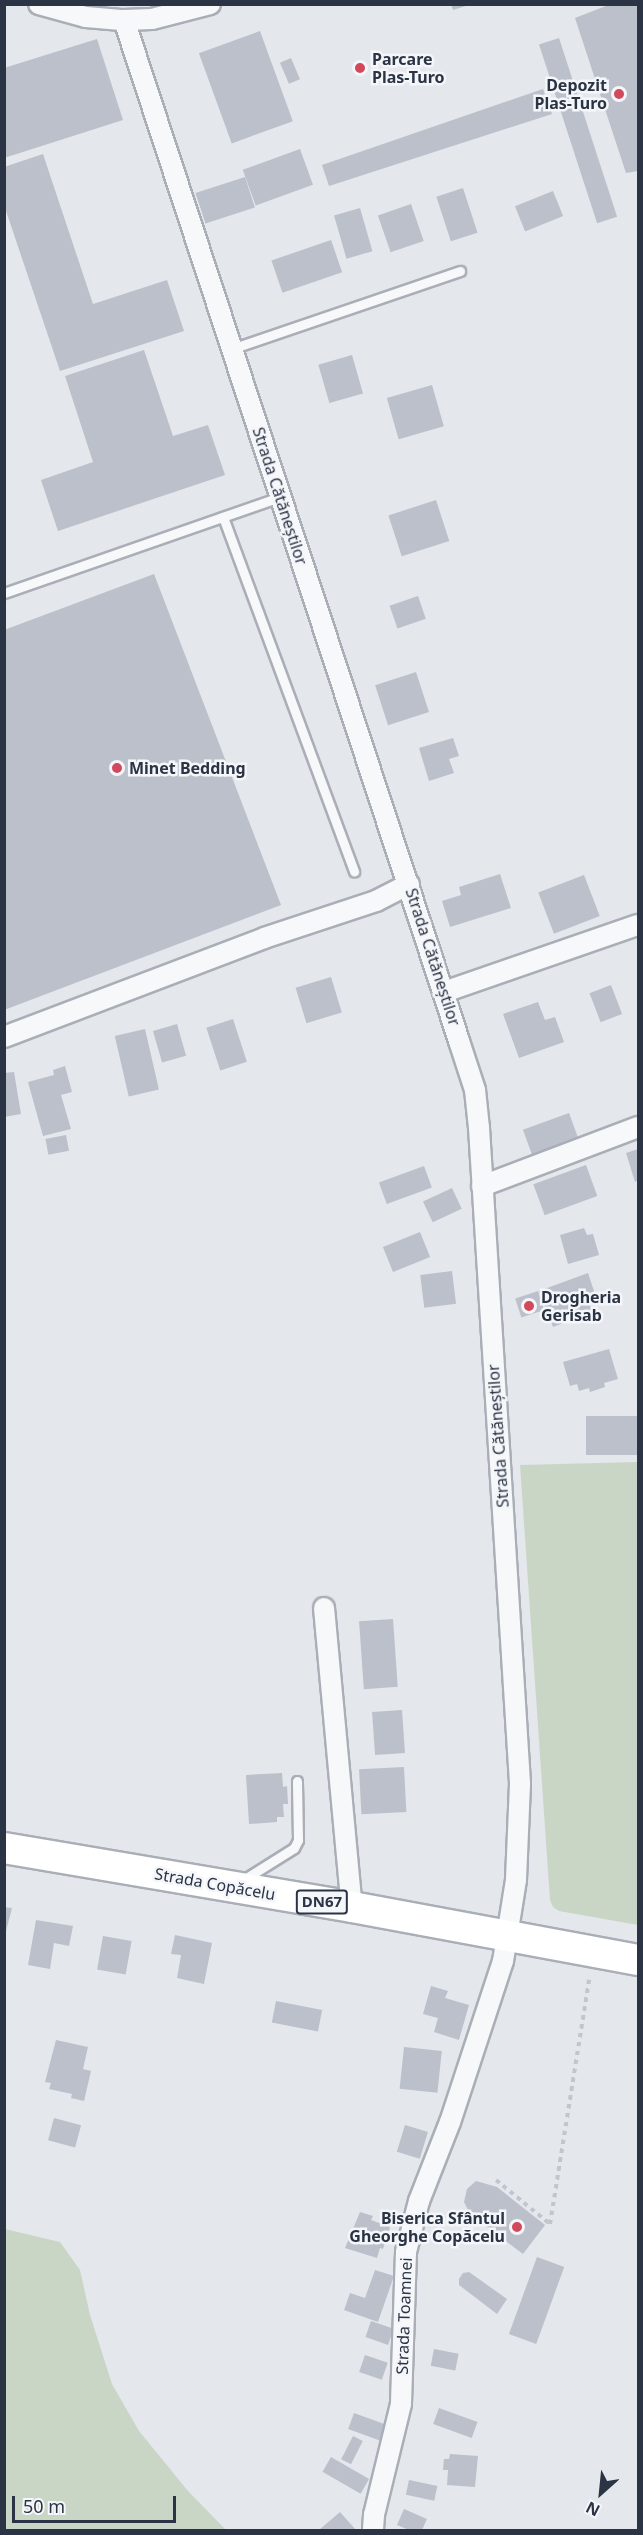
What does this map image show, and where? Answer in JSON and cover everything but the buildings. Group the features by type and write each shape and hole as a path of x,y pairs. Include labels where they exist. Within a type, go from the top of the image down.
{"main road":[{"name":"Strada Copăcelu","path":"4,1848 352,1907 639,1960"}],"street":[{"path":"39,4 86,16 124,20 152,19 210,4"},
{"name":"Strada Cătăneștilor","path":"124,20 409,884 474,1090 520,1784 516,1880 507,1935"},
{"path":"4,1036 264,938 376,901 409,884"},
{"path":"444,992 639,925"},
{"path":"482,1186 639,1127"},
{"path":"324,1608 352,1907"},
{"name":"Strada Toamnei","path":"373,2530 374,2515 401,2404 406,2252 419,2201 457,2101 503,1961 507,1935"}],"lane":[{"path":"231,349 460,271"},
{"path":"4,593 280,497"},
{"path":"224,517 354,872"},
{"path":"230,1887 257,1874 294,1848 298,1840 297,1781"}],"path":[{"path":"496,2180 550,2224 594,1951"}],"green space":[{"path":"638,1462 638,1925 559,1911 553,1907 550,1900 520,1465"},
{"path":"5,2229 60,2242 80,2270 90,2315 112,2384 139,2431 188,2491 226,2530 5,2530"}],"place":[{"name":"Parcare Plas-Turo","path":"360,68"},
{"name":"Depozit Plas-Turo","path":"619,94"},
{"name":"Minet Bedding","path":"117,768"},
{"name":"Drogheria Gerisab","path":"529,1306"},
{"name":"Biserica Sfântul Gheorghe Copăcelu","path":"517,2227"}]}
